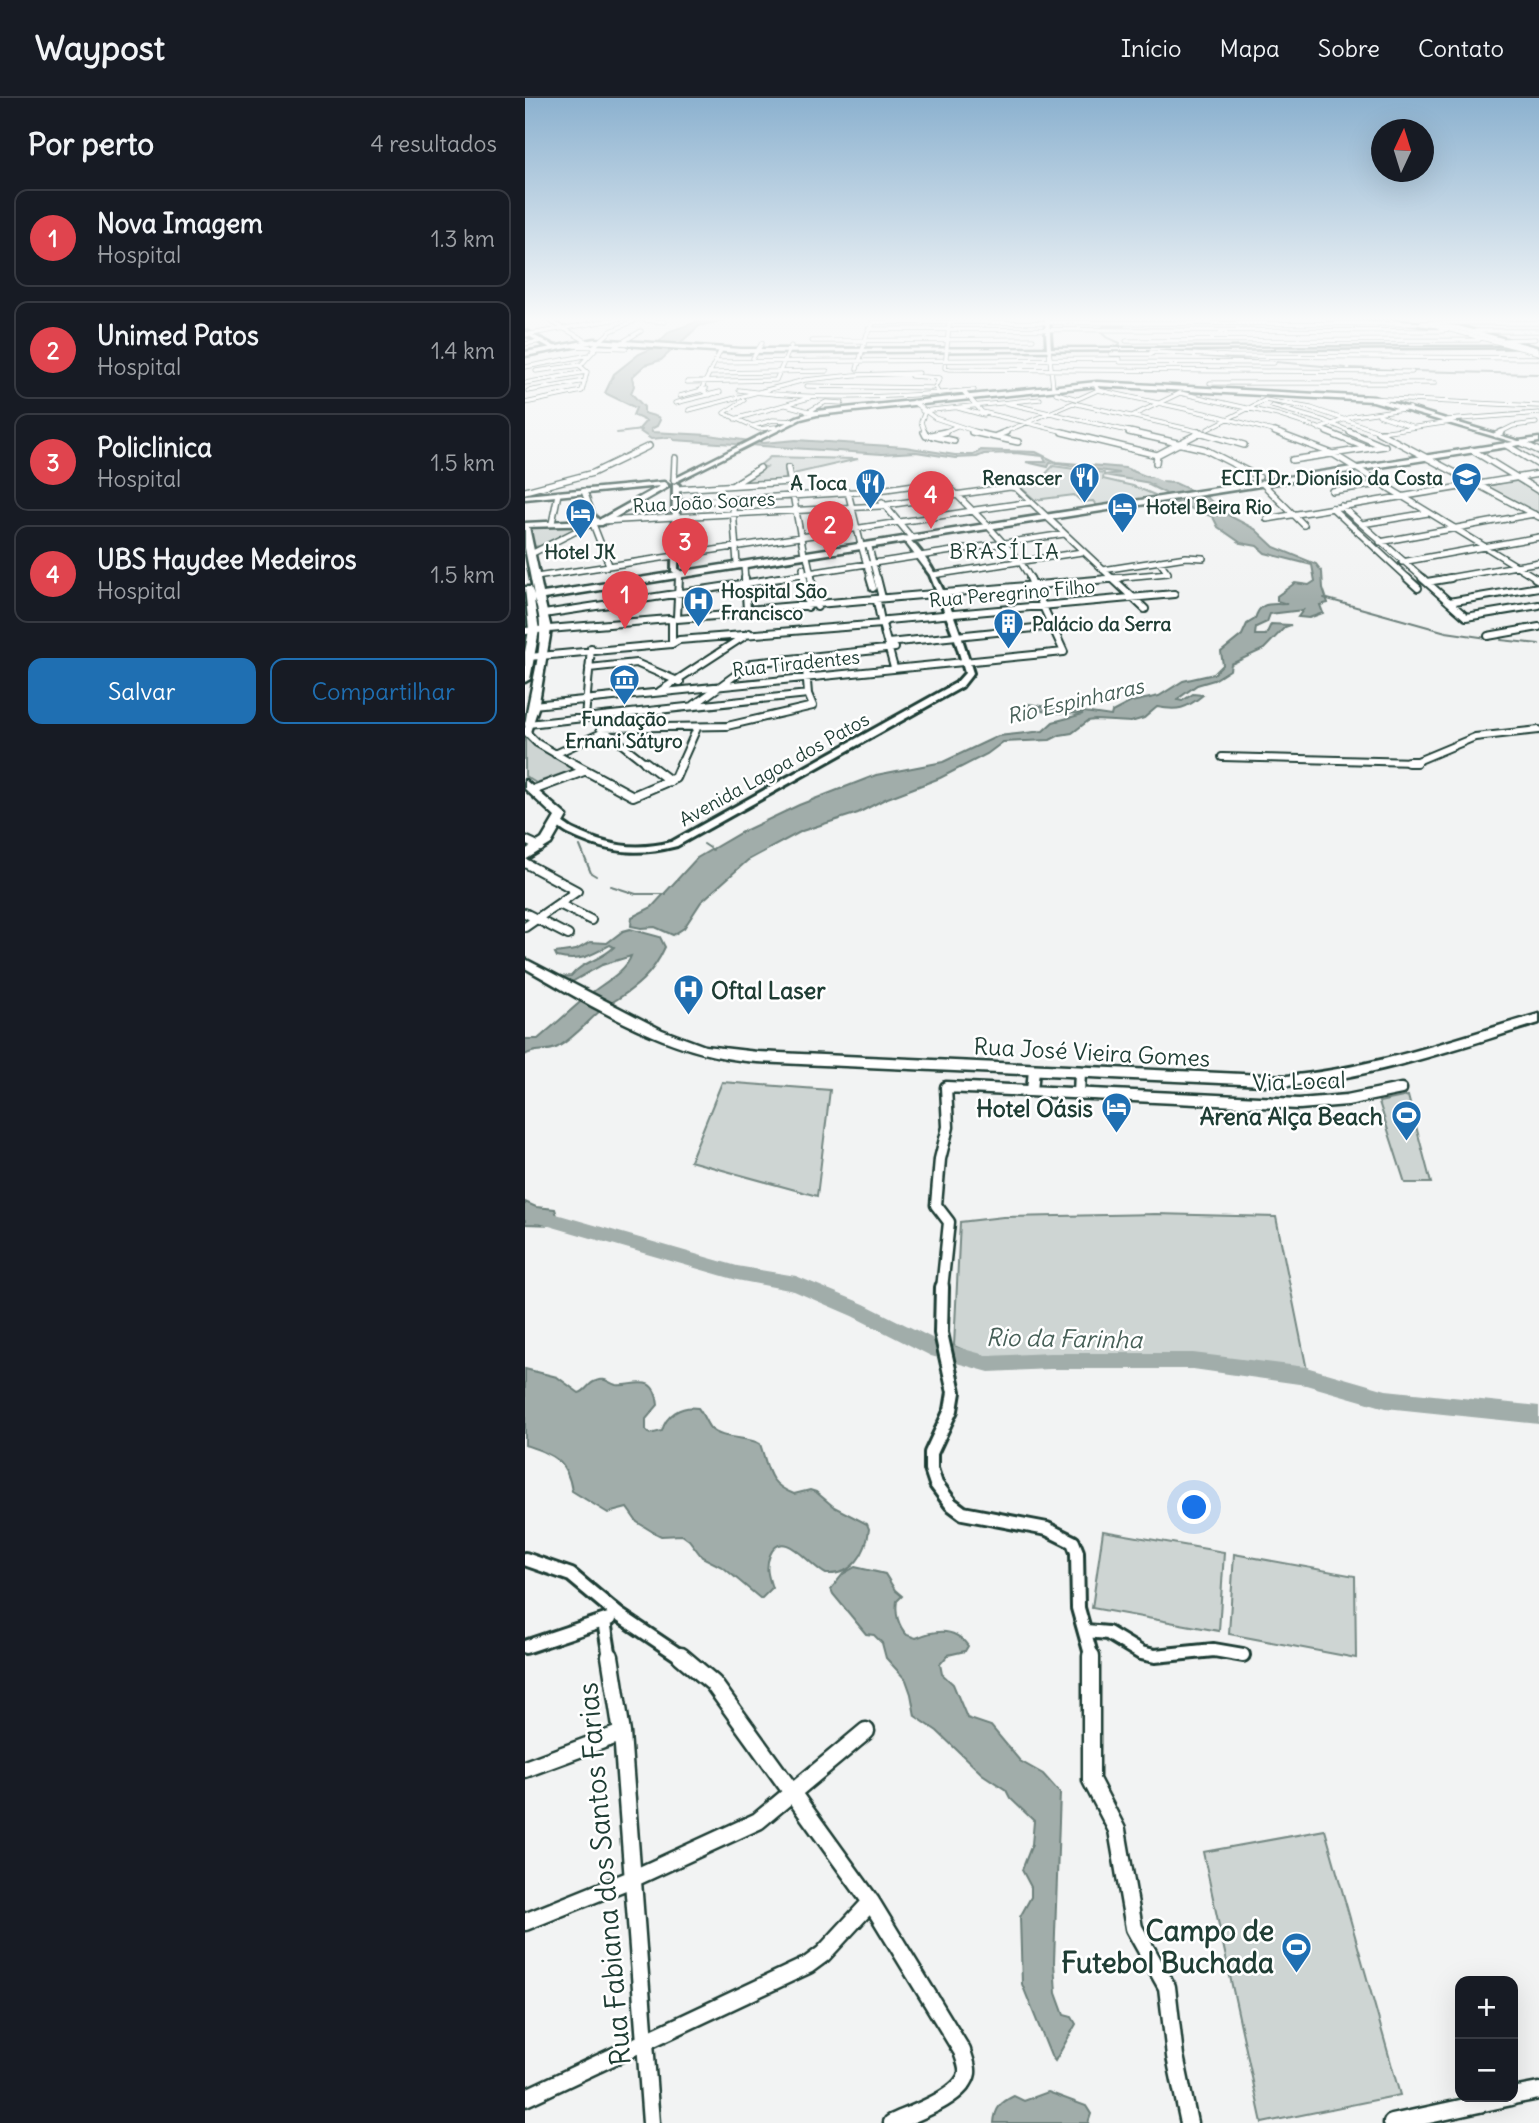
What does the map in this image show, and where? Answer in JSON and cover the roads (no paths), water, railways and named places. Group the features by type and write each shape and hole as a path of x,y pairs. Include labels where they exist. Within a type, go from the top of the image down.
{"main road":[{"path":"525,679 529,659 531,554 525,526 596,521 775,430 810,414 828,412"},
{"path":"1421,412 1515,441"},
{"path":"531,596 804,556 1215,491 1260,480 1314,475 1515,441"},
{"path":"525,497 671,483"},
{"path":"526,729 547,629 544,614 531,596"},
{"path":"529,659 541,658"},
{"path":"525,856 556,834 561,814 529,787"},
{"name":"Rua José Vieira Gomes","path":"525,963 641,1025 684,1044 733,1054 1249,1080 1316,1079 1371,1069 1539,1018"}],"street":[{"path":"726,412 724,413 734,419 759,429 775,430"},
{"path":"734,419 762,412"},
{"path":"803,412 810,414 813,412"},
{"path":"923,413 933,412"},
{"path":"972,412 1023,423"},
{"path":"982,412 1156,458 1201,432"},
{"path":"996,436 1047,412 1181,443 1219,455 1260,480 1304,525"},
{"path":"1112,412 1201,432 1244,446"},
{"path":"1132,412 1244,440 1238,442"},
{"path":"1111,426 1142,412"},
{"path":"1191,417 1201,412 1279,431 1333,454 1539,580"},
{"path":"1208,429 1241,412"},
{"path":"1261,412 1316,427 1367,448"},
{"path":"1297,412 1383,446"},
{"path":"1321,412 1381,432 1536,516"},
{"path":"1372,412 1415,427"},
{"path":"1316,427 1343,419 1394,412"},
{"path":"923,413 957,426 1018,442"},
{"path":"923,413 923,434 954,441"},
{"path":"1381,432 1539,413"},
{"path":"1520,415 1538,423"},
{"path":"752,426 773,420 793,422"},
{"path":"1523,425 1538,423"},
{"path":"1515,441 1523,425"},
{"path":"1523,425 1536,431"},
{"path":"933,436 957,426"},
{"path":"1515,441 1539,451"},
{"path":"1515,441 1539,465"},
{"path":"1292,460 1403,443"},
{"path":"525,491 593,474 649,446"},
{"path":"1472,450 1539,491"},
{"path":"675,458 671,483 676,503 675,642"},
{"path":"734,485 759,468"},
{"path":"788,468 799,537 816,606"},
{"path":"1267,519 1539,475"},
{"path":"671,483 734,485 790,482"},
{"path":"676,503 870,491 946,482 976,510 1021,563 1054,626 752,663 694,705"},
{"path":"1332,491 1379,484"},
{"path":"660,693 745,635 734,485"},
{"name":"Rua João Soares","path":"596,521 675,519 882,506 1007,487 1016,488 1031,502"},
{"path":"584,491 612,565"},
{"path":"870,491 936,574 967,662"},
{"path":"851,492 897,668"},
{"path":"552,523 558,494"},
{"path":"530,576 1031,502 1145,609"},
{"path":"1342,507 1466,617 1539,605"},
{"path":"1332,508 1418,589"},
{"path":"1362,524 1428,513"},
{"path":"1380,542 1536,516"},
{"path":"531,554 596,521"},
{"path":"544,614 1064,534"},
{"path":"1402,562 1539,537"},
{"path":"1176,549 1186,557"},
{"path":"936,574 1082,552"},
{"path":"1103,570 1186,557 1203,558"},
{"path":"530,630 1167,574 1159,561"},
{"path":"1427,582 1539,562"},
{"path":"807,574 808,606"},
{"path":"1449,603 1539,587"},
{"name":"Rua Peregrino Filho","path":"541,658 637,645 1174,594"},
{"name":"Rua Tiradentes","path":"533,705 1062,653 1065,649 1054,626"},
{"path":"1488,636 1539,627"},
{"path":"636,663 637,645"},
{"path":"585,718 590,650"},
{"path":"555,754 603,729 731,726 813,706 808,694 805,657"},
{"name":"Avenida Lagoa dos Patos","path":"556,834 602,847 629,851 660,848 687,838 954,689 968,676 967,662"},
{"path":"589,668 636,663 678,681"},
{"path":"697,728 679,773 670,781 639,794 629,795 537,743 526,729 585,718 808,694"},
{"path":"585,718 670,781"},
{"path":"1223,757 1415,762 1437,757 1476,737 1539,730"},
{"path":"529,787 584,771"},
{"path":"525,840 556,834"},
{"path":"525,863 577,891 525,927"},
{"path":"559,904 591,920"},
{"path":"525,913 568,935"},
{"path":"1032,1091 1034,1070"},
{"path":"1079,1094 1080,1072"},
{"name":"Via Local","path":"1086,1631 1078,1608 1079,1562 1073,1542 1047,1529 963,1513 946,1502 930,1467 932,1450 949,1416 953,1398 951,1372 940,1322 949,1222 936,1205 940,1159 948,1127 946,1087 1299,1104 1346,1100 1401,1089"},
{"path":"525,1559 571,1575 612,1618 686,1660 713,1683 871,1902 962,2051 967,2074 957,2091 892,2123"},
{"path":"525,1647 612,1618"},
{"name":"Rua Fabiana dos Santos Farias","path":"612,1618 651,2123"},
{"path":"1189,2123 1175,2056 1167,1987 1134,1928 1117,1830 1091,1780 1093,1665 1086,1631 1108,1633 1141,1653 1155,1656 1214,1650 1243,1655"},
{"path":"525,1922 634,1878 758,1821 866,1731"},
{"path":"525,1769 622,1733"},
{"path":"525,2098 808,1965 823,1954 871,1902"},
{"path":"1518,2095 1539,2091"},
{"path":"1392,2123 1425,2119 1489,2102"}],"waterway":[{"path":"617,433 642,430"},
{"name":"Rio Espinharas","path":"1152,480 1209,511"},
{"path":"1324,598 1446,632 1494,639"},
{"path":"1501,640 1539,644"},
{"path":"704,844 713,850"},
{"path":"580,846 591,873 596,876"},
{"path":"611,886 636,894 666,894"},
{"name":"Rio da Farinha","path":"525,1212 737,1273 796,1284 858,1310 938,1350 989,1364 1050,1361 1193,1361 1306,1376 1386,1399 1539,1415"}],"place":[{"name":"Renascer","path":"1085,505"},
{"name":"ECIT Dr. Dionísio da Costa","path":"1466,505"},
{"name":"A Toca","path":"870,510"},
{"name":"UBS Haydee Medeiros","path":"931,529"},
{"name":"Hotel Beira Rio","path":"1123,534"},
{"name":"Hotel JK","path":"580,540"},
{"name":"Unimed Patos","path":"830,559"},
{"name":"Policlinica","path":"685,576"},
{"name":"Nova Imagem","path":"625,629"},
{"name":"Hospital São Francisco","path":"698,629"},
{"name":"Palácio da Serra","path":"1009,651"},
{"name":"Fundação Ernani Sátyro","path":"624,707"},
{"name":"Oftal Laser","path":"688,1017"},
{"name":"Hotel Oásis","path":"1116,1135"},
{"name":"Arena Alça Beach","path":"1406,1143"},
{"name":"Campo de Futebol Buchada","path":"1297,1974"}],"district":[{"name":"BRASÍLIA","path":"1005,551"}]}
